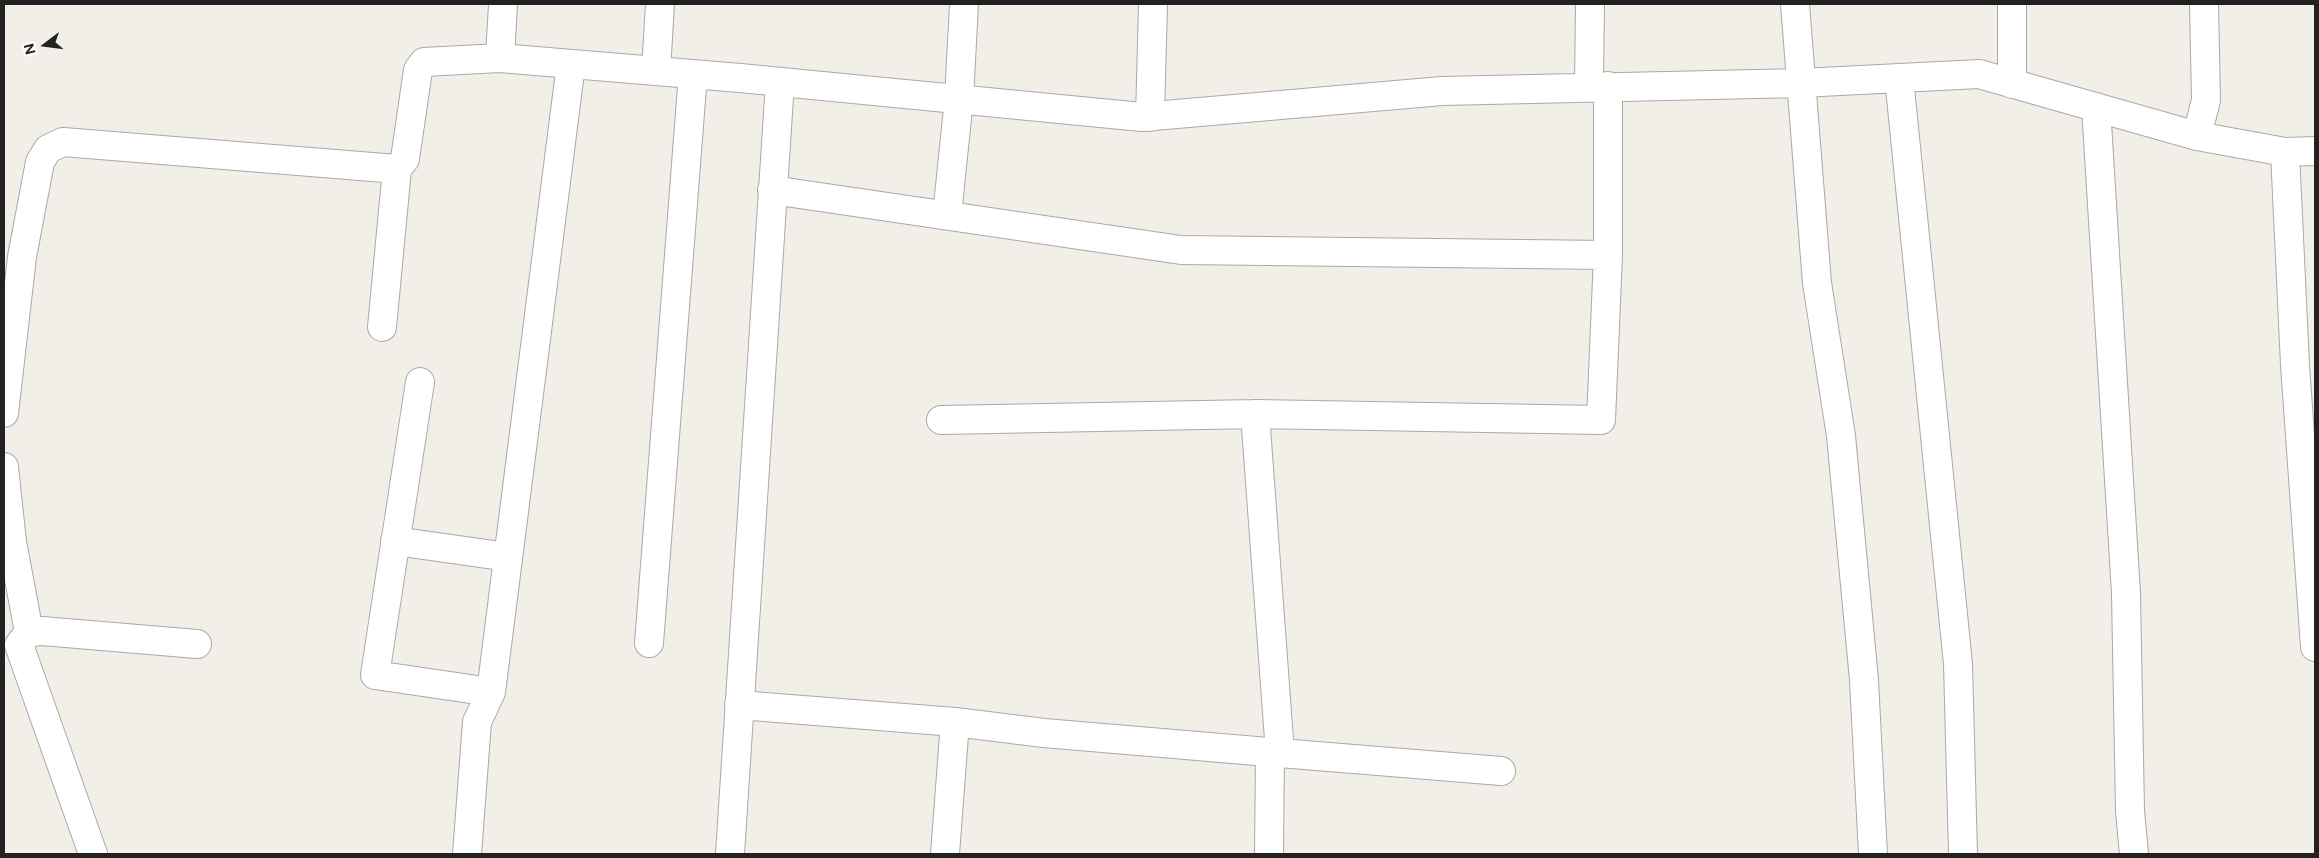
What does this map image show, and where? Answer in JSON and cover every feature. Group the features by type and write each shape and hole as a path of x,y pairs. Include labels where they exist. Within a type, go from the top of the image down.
{"street":[{"path":"500,58 503,4"},
{"path":"656,71 660,4"},
{"path":"947,216 959,99 964,4"},
{"path":"1150,117 1152,4"},
{"path":"941,420 1255,414 1601,420 1608,255 1598,86 1590,4"},
{"path":"1795,4 1817,283 1841,436 1864,680 1873,854"},
{"path":"2012,4 2012,84"},
{"path":"2197,136 2206,100 2204,4"},
{"path":"382,327 397,169 405,159 418,70 424,62 500,58 694,74 1150,117 1442,90 1801,83 1979,74 2197,136 2285,152 2315,151"},
{"path":"467,854 477,722 491,692 571,64"},
{"path":"649,643 694,74"},
{"path":"1900,78 1958,664 1963,854"},
{"path":"730,854 780,82"},
{"path":"2096,108 2126,593 2130,811 2134,854"},
{"path":"4,414 22,257 40,162 48,149 63,142 397,169"},
{"path":"2285,152 2305,343 2315,647"},
{"path":"772,190 1181,250 1608,255"},
{"path":"420,382 375,675 491,692"},
{"path":"1255,414 1275,753 1268,854"},
{"path":"4,467 12,542 29,632 19,646 93,854"},
{"path":"395,541 508,557"},
{"path":"29,632 197,644"},
{"path":"739,705 955,722 1044,733 1501,771"},
{"path":"945,854 955,722"}]}
